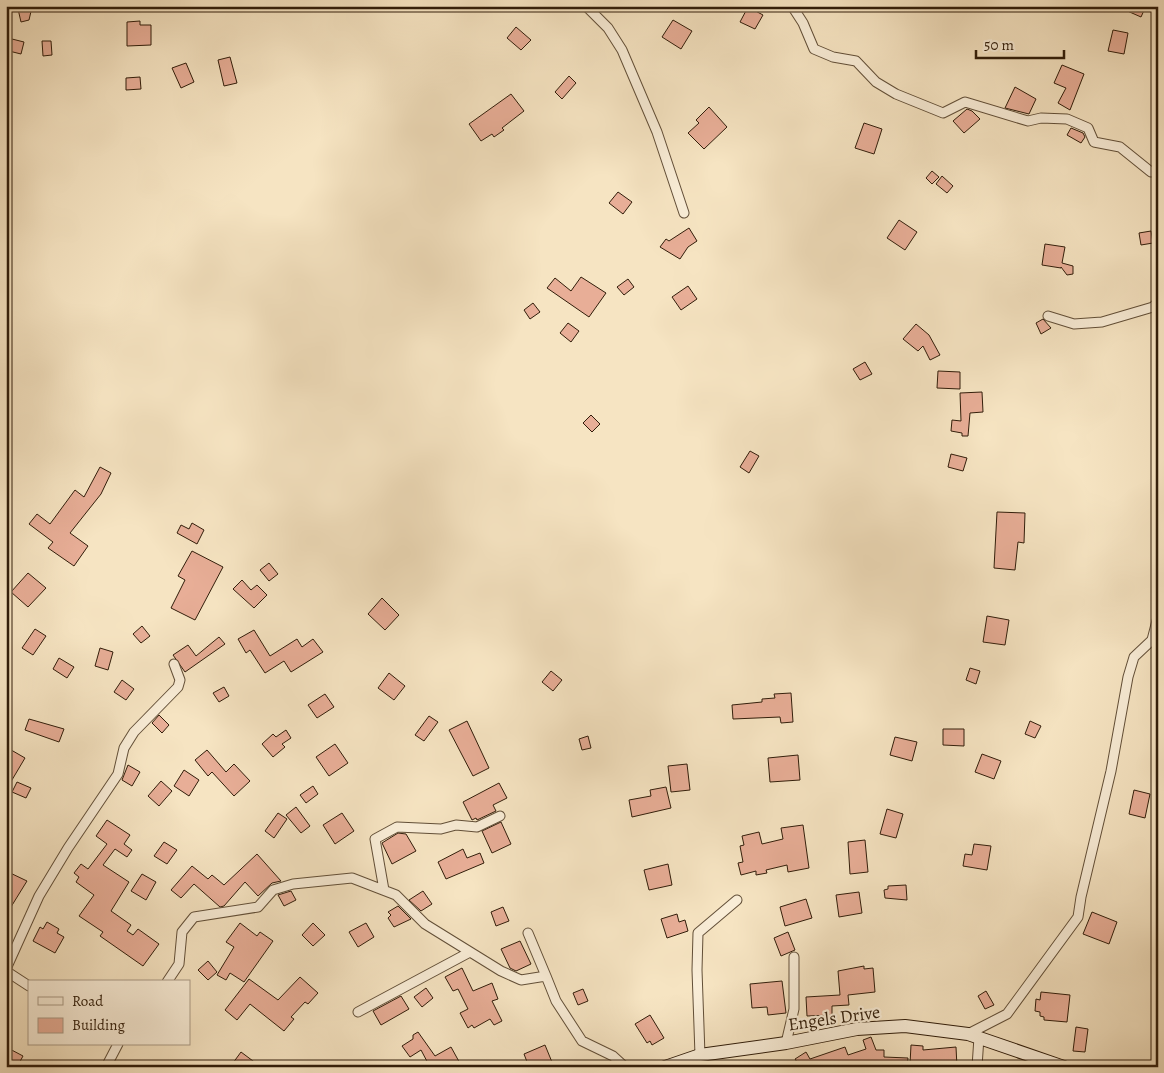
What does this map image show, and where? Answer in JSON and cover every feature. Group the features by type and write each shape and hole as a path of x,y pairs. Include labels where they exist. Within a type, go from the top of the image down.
{"street":[{"path":"586,6 608,28 622,50 658,132 684,213"},
{"path":"792,6 803,23 814,49 834,57 856,61 876,82 896,94 943,112 965,102 1028,121 1041,118 1067,119 1088,128 1094,142 1120,147 1151,172"},
{"path":"1048,316 1074,324 1102,322 1153,307 1158,302"},
{"path":"977,1067 973,1035 1006,1014 1078,917 1111,771 1128,677 1134,657 1152,640 1158,617"},
{"path":"28,985 6,970 38,896 118,774 124,748 134,732 178,687 180,680 174,664"},
{"path":"384,890 375,839 397,827 441,829 456,825 477,827 500,816"},
{"path":"168,980 179,964 182,932 194,917 258,908 273,890 293,884 352,878 396,895 425,924 501,971 521,980 546,976"},
{"path":"700,1055 697,970 698,934 737,900"},
{"path":"528,934 556,1001 582,1041 614,1056 625,1067"},
{"path":"358,1012 470,952"},
{"path":"786,1042 794,1009 794,957"},
{"name":"Engels Drive","path":"665,1067 700,1055 857,1029 905,1026 973,1035 1064,1067"},
{"path":"106,1067 117,1046"}],"building":[{"path":"1116,6 1146,6 1141,17"},
{"path":"32,7 29,20 21,22 18,9"},
{"path":"748,7 763,15 755,29 740,22"},
{"path":"673,20 692,31 681,49 662,37"},
{"path":"140,21 140,25 151,25 151,45 127,46 127,22"},
{"path":"516,27 531,40 521,50 507,38"},
{"path":"1113,30 1128,33 1124,54 1108,51"},
{"path":"12,39 24,42 21,54 9,51"},
{"path":"42,41 51,41 52,55 43,56"},
{"path":"230,57 237,83 224,86 218,60"},
{"path":"186,63 194,82 181,88 172,68"},
{"path":"1062,65 1084,74 1070,110 1058,103 1066,88 1054,83"},
{"path":"569,76 576,83 562,99 555,92"},
{"path":"140,77 141,89 126,90 126,78"},
{"path":"1015,87 1036,99 1029,114 1005,108"},
{"path":"511,94 524,111 502,128 504,130 494,137 492,134 481,141 469,124"},
{"path":"709,107 727,127 704,149 688,133 699,123 696,120"},
{"path":"967,109 980,119 964,133 953,121"},
{"path":"864,123 882,129 874,154 855,148"},
{"path":"1071,128 1083,133 1085,137 1081,143 1067,135"},
{"path":"932,171 939,177 932,184 926,178"},
{"path":"942,176 953,186 947,193 936,184"},
{"path":"618,192 632,202 623,214 609,203"},
{"path":"899,220 917,232 905,250 887,238"},
{"path":"689,228 697,241 688,247 680,259 660,247 666,239 669,241"},
{"path":"1151,231 1153,243 1141,245 1139,233"},
{"path":"1045,244 1065,247 1062,263 1073,266 1073,274 1067,275 1061,267 1042,265"},
{"path":"581,277 606,293 589,317 547,288 555,278 571,291"},
{"path":"628,279 634,287 624,295 617,287"},
{"path":"688,286 697,299 681,310 672,297"},
{"path":"533,303 540,312 530,319 524,310"},
{"path":"1043,319 1051,328 1041,334 1036,323"},
{"path":"568,323 579,331 571,342 560,333"},
{"path":"916,324 929,335 940,355 930,360 923,346 918,351 903,339"},
{"path":"865,362 872,374 860,380 853,369"},
{"path":"938,371 960,372 960,389 937,388"},
{"path":"982,392 983,412 970,413 968,436 962,436 962,433 951,431 952,420 961,421 960,393"},
{"path":"591,415 600,424 592,432 583,423"},
{"path":"750,451 759,456 749,473 740,467"},
{"path":"951,454 967,458 963,471 948,467"},
{"path":"100,467 111,473 101,494 70,533 88,546 74,566 48,548 53,542 29,524 37,514 50,524 75,490 84,497"},
{"path":"997,512 1025,513 1024,543 1018,542 1015,570 994,568"},
{"path":"192,523 204,530 197,544 177,533 181,525 189,529"},
{"path":"192,551 223,567 195,620 171,608 185,580 178,576"},
{"path":"269,563 278,574 269,581 260,570"},
{"path":"28,573 46,588 28,607 11,592"},
{"path":"242,580 251,590 257,585 267,595 254,608 233,589"},
{"path":"382,598 399,615 385,630 368,614"},
{"path":"987,616 1009,620 1005,645 983,642"},
{"path":"142,626 150,636 141,643 133,634"},
{"path":"35,629 46,636 33,655 22,648"},
{"path":"254,630 270,656 297,639 302,647 313,639 323,652 291,672 284,661 265,673 250,650 246,653 238,639"},
{"path":"219,637 225,644 185,672 173,655 188,645 196,656"},
{"path":"100,648 113,652 108,670 95,666"},
{"path":"59,658 74,667 67,678 53,669"},
{"path":"970,668 980,671 976,684 966,680"},
{"path":"551,671 562,680 553,691 542,682"},
{"path":"389,673 405,686 394,700 378,688"},
{"path":"122,680 134,689 126,700 114,692"},
{"path":"224,687 229,696 219,702 213,693"},
{"path":"791,693 793,722 781,723 780,717 733,719 732,705 762,702 762,699 775,698 774,694"},
{"path":"325,694 334,707 317,718 308,705"},
{"path":"159,715 169,725 162,733 152,723"},
{"path":"429,716 438,722 424,741 415,735"},
{"path":"29,719 64,729 59,742 25,730"},
{"path":"467,721 489,768 473,776 449,730"},
{"path":"1030,721 1041,726 1035,738 1025,734"},
{"path":"943,729 964,729 964,746 943,745"},
{"path":"286,730 291,738 282,744 285,747 273,757 262,744 273,734 276,737"},
{"path":"588,736 591,748 582,750 579,739"},
{"path":"895,737 917,742 912,761 890,755"},
{"path":"335,744 348,763 329,776 316,757"},
{"path":"6,747 25,758 6,790"},
{"path":"207,750 226,772 234,764 250,781 234,796 212,772 208,776 195,760"},
{"path":"982,754 1001,761 994,779 975,772"},
{"path":"798,755 800,780 770,782 768,758"},
{"path":"687,764 690,790 671,792 668,766"},
{"path":"128,765 140,772 132,786 122,780"},
{"path":"184,770 199,780 189,796 174,786"},
{"path":"161,781 172,791 159,806 148,796"},
{"path":"17,782 31,788 26,798 12,792"},
{"path":"499,783 507,798 493,805 496,811 477,820 476,818 472,820 463,802"},
{"path":"313,786 318,794 306,803 300,795"},
{"path":"666,787 671,808 632,817 629,800 651,796 650,790"},
{"path":"1134,790 1150,794 1145,818 1129,814"},
{"path":"296,807 310,826 301,833 286,815"},
{"path":"887,809 903,814 896,838 880,834"},
{"path":"278,813 287,819 274,838 265,831"},
{"path":"342,813 354,831 335,844 323,825"},
{"path":"107,820 130,835 124,844 132,850 127,857 115,849 103,865 129,882 111,911 131,925 127,931 133,935 138,929 159,944 143,966 100,936 103,932 79,916 94,895 76,882 79,877 74,873 81,864 88,869 107,844 96,836"},
{"path":"501,822 511,844 492,853 482,831"},
{"path":"803,825 809,868 788,872 787,865 766,870 767,873 756,875 756,871 741,875 738,863 743,862 740,846 744,845 742,836 759,832 762,844 783,839 781,828"},
{"path":"398,833 406,834 416,851 392,864 382,843"},
{"path":"865,840 868,872 850,874 848,842"},
{"path":"164,842 177,850 167,864 154,856"},
{"path":"974,844 991,846 987,870 963,866 965,854 972,855"},
{"path":"463,849 467,858 480,853 484,863 446,879 438,862"},
{"path":"257,854 281,881 272,883 258,896 245,882 224,906 220,907 194,884 181,898 171,890 192,866 208,879 212,875 224,885"},
{"path":"668,864 672,885 649,890 644,870"},
{"path":"6,871 27,881 6,915"},
{"path":"142,874 156,882 146,900 131,891"},
{"path":"906,885 907,900 885,898 884,890 888,889 888,886"},
{"path":"291,891 296,900 284,906 278,895"},
{"path":"423,891 432,904 421,911 409,900"},
{"path":"859,892 862,913 839,917 836,895"},
{"path":"806,899 812,918 785,926 780,907"},
{"path":"398,906 411,919 394,927 388,918 391,915 388,912"},
{"path":"503,907 509,921 496,926 491,912"},
{"path":"1092,912 1117,922 1109,944 1083,934"},
{"path":"677,914 679,922 685,920 688,931 667,938 661,919"},
{"path":"47,922 59,929 57,933 64,937 55,953 33,941 40,927 43,929"},
{"path":"240,923 257,936 260,932 273,941 244,982 230,973 226,980 217,975 234,947 226,942"},
{"path":"313,923 325,935 313,946 302,935"},
{"path":"366,923 374,937 358,947 349,932"},
{"path":"788,932 795,950 781,956 774,938"},
{"path":"520,941 531,964 516,971 510,968 501,949"},
{"path":"208,961 217,972 208,980 198,970"},
{"path":"864,966 864,969 873,968 875,992 848,995 849,1005 832,1006 832,1015 807,1016 806,997 840,995 838,971"},
{"path":"462,968 473,991 492,983 498,999 492,1001 502,1021 494,1025 490,1019 474,1028 472,1025 468,1028 460,1013 468,1009 458,989 453,991 445,977"},
{"path":"300,977 318,993 308,1004 305,1002 291,1017 294,1019 284,1031 250,1004 237,1020 225,1010 249,979 278,1000"},
{"path":"782,981 786,1013 768,1015 767,1007 752,1008 750,984"},
{"path":"426,988 433,998 422,1007 414,997"},
{"path":"583,989 588,1001 578,1005 573,993"},
{"path":"986,991 994,1005 985,1009 978,996"},
{"path":"1041,992 1070,995 1067,1022 1044,1020 1044,1017 1040,1016 1040,1012 1035,1011 1036,999 1040,1000"},
{"path":"401,996 409,1009 381,1025 373,1011"},
{"path":"650,1015 664,1038 652,1045 650,1041 647,1043 635,1024"},
{"path":"1076,1027 1088,1029 1085,1052 1073,1051"},
{"path":"418,1032 435,1056 451,1047 462,1067 430,1067 421,1050 410,1057 402,1046 413,1039 413,1035"},
{"path":"871,1037 876,1050 884,1050 884,1057 908,1058 907,1067 869,1067 869,1062 853,1067 797,1067 799,1065 795,1059 806,1052 810,1059 845,1047 848,1055 866,1049 863,1040"},
{"path":"545,1045 554,1067 529,1067 524,1054"},
{"path":"911,1045 923,1046 923,1050 956,1047 957,1067 910,1064"},
{"path":"6,1047 23,1056 17,1067 6,1067"},
{"path":"241,1052 261,1067 230,1067"}]}
